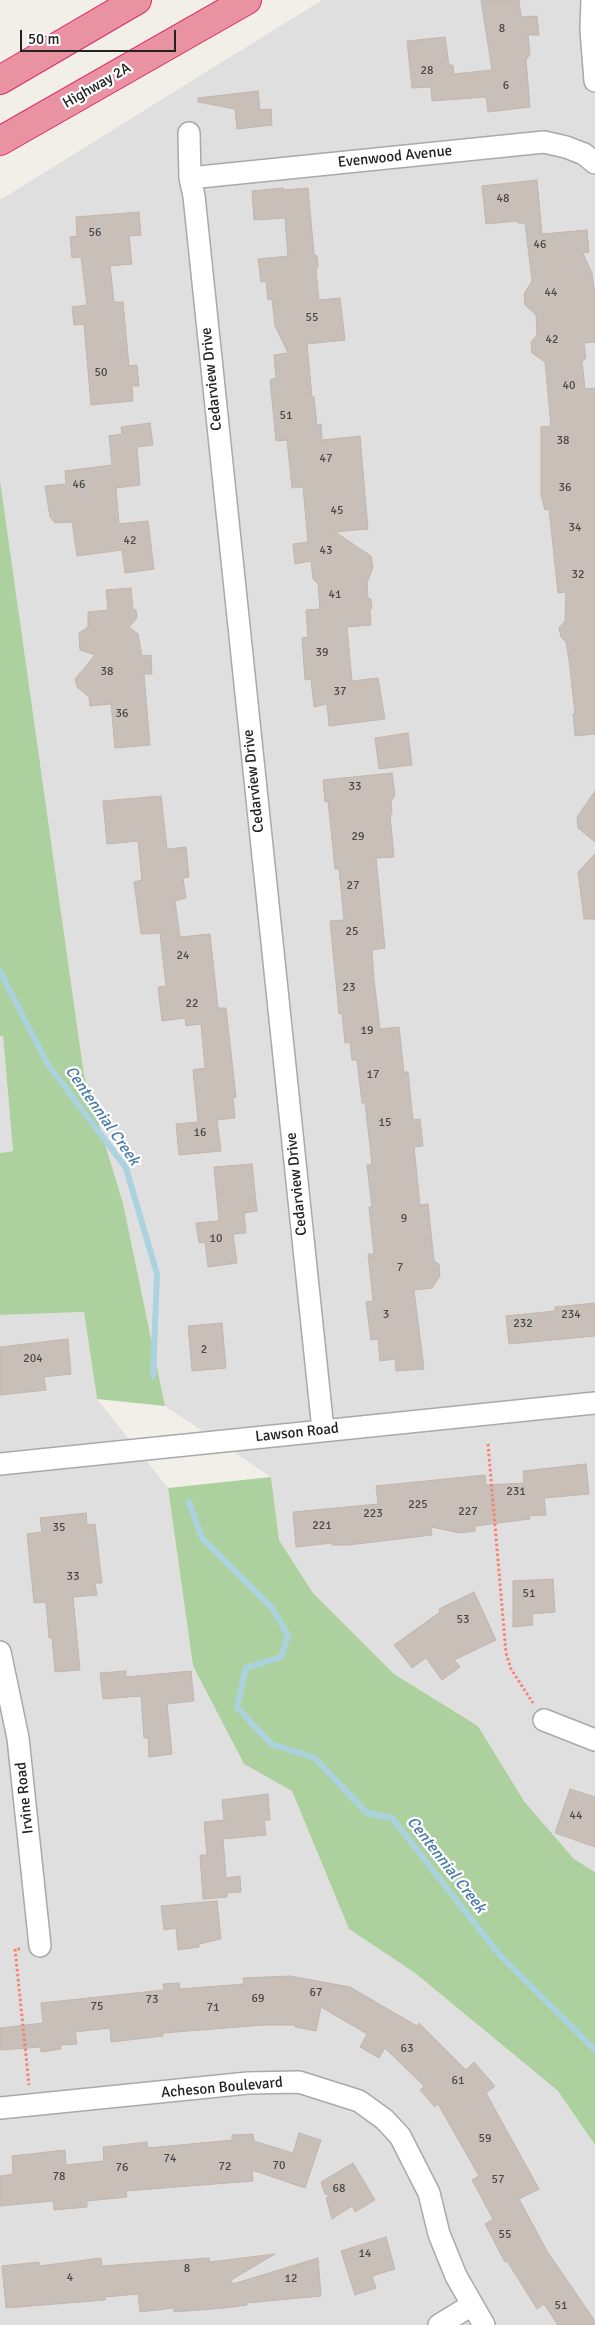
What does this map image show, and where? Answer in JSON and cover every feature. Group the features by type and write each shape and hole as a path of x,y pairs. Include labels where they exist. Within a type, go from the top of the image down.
{"highway":[{"path":"0,80 137,0"},
{"name":"Highway 2A","path":"0,141 247,0"}],"street":[{"path":"592,0 591,30 595,81"},
{"name":"Cedarview Drive","path":"189,133 190,178 194,196 323,1430"},
{"name":"Evenwood Avenue","path":"190,178 544,142 566,147 584,154 595,163"},
{"name":"Lawson Road","path":"0,1464 595,1403"},
{"name":"Irvine Road","path":"0,1652 18,1738 40,1946"},
{"path":"544,1720 595,1740"},
{"name":"Acheson Boulevard","path":"0,2108 248,2083 300,2082 318,2086 359,2101 384,2119 400,2136 429,2193 439,2234 456,2276 484,2325"},
{"path":"440,2325 472,2305"}],"path":[{"path":"488,1444 506,1653 512,1669 544,1720"},
{"path":"30,2104 15,1949 40,1946"}],"shaded area":[{"path":"322,0 595,0 595,1872 574,1859 524,1801 478,1726 394,1674 313,1593 279,1540 271,1477 165,1406 123,1203 84,1075 0,480 0,200"},
{"path":"0,1036 3,1036 13,1151 0,1153"},
{"path":"84,1312 97,1399 168,1488 193,1666 244,1764 292,1791 349,1929 415,1973 558,2091 595,2145 595,2325 0,2325 0,1315"}],"green space":[{"path":"0,480 84,1075 123,1203 165,1406 97,1399 84,1312 0,1315 0,1153 13,1151 3,1036 0,1036"},
{"path":"271,1477 279,1540 313,1593 394,1674 478,1726 524,1801 574,1859 595,1872 595,2145 558,2091 415,1973 349,1929 292,1791 244,1764 193,1666 168,1488"}],"building":[{"path":"481,0 519,0 521,17 537,16 539,35 528,35 530,54 526,60 530,107 488,112 486,97 432,101 431,87 412,88 407,41 445,37 449,65 453,65 454,74 492,70"},
{"path":"258,91 260,110 271,109 272,125 237,129 235,109 198,102 198,98"},
{"path":"537,180 542,234 587,230 589,252 583,253 592,273 595,296 595,342 584,343 586,358 582,362 585,389 595,388 595,734 575,736 573,714 575,714 569,660 566,642 561,637 559,628 565,621 566,592 558,593 549,509 545,510 541,495 541,427 551,426 545,362 532,353 531,342 537,335 536,315 525,305 524,294 532,281 525,223 518,223 518,221 486,224 482,186"},
{"path":"283,188 283,190 308,188 314,254 317,256 318,267 316,271 319,300 340,298 345,340 307,344 312,397 314,397 317,425 321,424 322,440 360,436 368,529 335,532 371,556 373,567 367,583 368,598 371,599 372,608 370,610 371,625 347,627 352,681 378,678 385,719 329,726 327,704 314,707 311,679 305,680 302,638 308,637 306,610 320,609 318,584 313,579 311,561 295,564 293,544 308,542 303,487 292,488 287,440 276,441 270,380 276,378 274,355 288,353 275,326 272,299 268,300 266,281 261,282 258,259 288,256 285,218 254,220 252,191"},
{"path":"139,212 141,235 129,236 132,264 110,266 114,302 123,302 129,366 137,365 139,386 132,386 133,401 91,405 84,324 74,325 72,307 87,305 81,257 72,258 70,237 77,236 76,217"},
{"path":"150,423 153,445 137,447 140,485 116,488 119,524 148,521 154,569 125,573 122,550 77,556 72,522 55,523 50,517 45,486 66,484 65,471 112,465 109,436 122,434 121,427"},
{"path":"131,588 133,609 136,610 137,618 129,627 138,634 142,656 151,655 152,674 144,674 150,745 115,748 111,704 90,706 89,697 77,687 75,679 95,655 80,650 79,633 88,627 88,612 108,610 106,590"},
{"path":"408,733 412,765 379,769 375,738"},
{"path":"392,773 395,796 391,801 392,814 390,815 394,857 376,858 385,948 372,950 374,980 380,1029 399,1027 404,1072 408,1072 413,1120 420,1119 423,1146 414,1147 420,1205 428,1204 434,1261 439,1264 440,1276 432,1288 414,1290 424,1369 396,1371 395,1359 380,1361 378,1339 371,1340 366,1302 373,1301 368,1254 374,1254 369,1207 372,1207 367,1165 372,1164 365,1103 362,1103 357,1060 352,1060 350,1042 345,1043 342,1014 339,1014 330,921 344,920 339,869 335,869 328,801 325,802 323,780"},
{"path":"595,791 595,842 578,828 577,817"},
{"path":"161,796 167,849 186,847 189,877 183,878 186,898 175,901 180,937 210,934 218,1008 226,1008 236,1097 233,1098 235,1118 217,1120 221,1151 179,1155 176,1124 198,1122 193,1070 205,1068 201,1024 186,1026 185,1018 162,1021 158,987 166,986 160,933 141,934 134,882 142,880 138,841 107,844 103,801"},
{"path":"595,854 595,919 584,919 578,872"},
{"path":"252,1164 257,1211 244,1213 246,1233 233,1234 237,1263 208,1267 205,1242 199,1243 196,1223 219,1221 214,1167"},
{"path":"595,1303 595,1336 509,1344 506,1316 555,1311 555,1307"},
{"path":"222,1323 226,1368 192,1371 188,1326"},
{"path":"68,1339 71,1374 44,1377 46,1390 0,1395 0,1347"},
{"path":"586,1464 589,1494 544,1498 546,1515 529,1516 530,1519 475,1526 475,1531 460,1533 431,1527 432,1535 348,1545 332,1545 332,1543 296,1547 293,1512 378,1504 376,1486 485,1475 486,1485 524,1483 523,1471"},
{"path":"86,1513 87,1525 95,1524 102,1583 95,1583 97,1595 73,1597 80,1670 55,1672 52,1638 49,1638 46,1602 34,1603 27,1534 42,1532 40,1518"},
{"path":"553,1579 555,1612 532,1614 533,1625 513,1627 513,1581"},
{"path":"474,1592 496,1640 454,1660 460,1667 442,1680 426,1658 412,1668 394,1645 440,1612 439,1609"},
{"path":"126,1671 126,1677 191,1671 194,1701 167,1704 172,1754 149,1757 148,1738 144,1738 141,1696 103,1699 100,1673"},
{"path":"570,1789 595,1797 595,1847 555,1833"},
{"path":"268,1794 270,1820 264,1820 266,1835 223,1839 226,1878 240,1876 241,1892 227,1893 227,1897 203,1899 200,1855 207,1855 204,1822 224,1820 222,1800"},
{"path":"217,1901 221,1939 199,1944 199,1947 178,1950 176,1928 164,1930 161,1906"},
{"path":"290,1976 350,1987 417,2026 419,2023 466,2070 474,2062 495,2086 486,2093 539,2189 519,2199 547,2251 595,2321 595,2325 558,2325 544,2304 537,2309 507,2261 505,2262 485,2224 493,2219 472,2180 479,2176 438,2104 435,2107 420,2090 424,2086 385,2048 379,2058 360,2047 367,2034 321,2007 316,2031 295,2027 296,2025 264,2025 163,2033 163,2036 111,2042 110,2028 75,2032 77,2044 60,2045 61,2049 41,2052 41,2047 0,2050 0,2028 43,2023 41,2003 164,1990 163,1984 179,1983 180,1989 244,1984 243,1978"},
{"path":"299,2133 321,2140 305,2188 252,2170 253,2181 126,2191 127,2197 87,2201 87,2207 54,2210 53,2201 0,2206 0,2176 13,2174 12,2156 65,2150 66,2165 104,2161 103,2147 147,2142 148,2148 232,2140 232,2135 253,2134 254,2141 293,2153"},
{"path":"353,2163 375,2200 355,2212 352,2206 332,2219 326,2198 330,2196 325,2194 321,2182"},
{"path":"386,2237 395,2269 372,2276 376,2288 355,2295 341,2251"},
{"path":"275,2254 231,2280 233,2284 318,2258 321,2296 247,2303 247,2305 225,2308 174,2312 174,2308 140,2312 138,2294 105,2297 105,2300 6,2308 2,2266 39,2262 39,2266 101,2258 102,2266 209,2258 210,2262"}],"waterway":[{"name":"Centennial Creek","path":"0,971 47,1063 126,1168 157,1274 153,1376"},
{"name":"Centennial Creek","path":"189,1502 202,1538 273,1609 288,1636 281,1657 246,1668 237,1707 271,1744 315,1758 367,1813 392,1818 497,1952 595,2050"}]}
